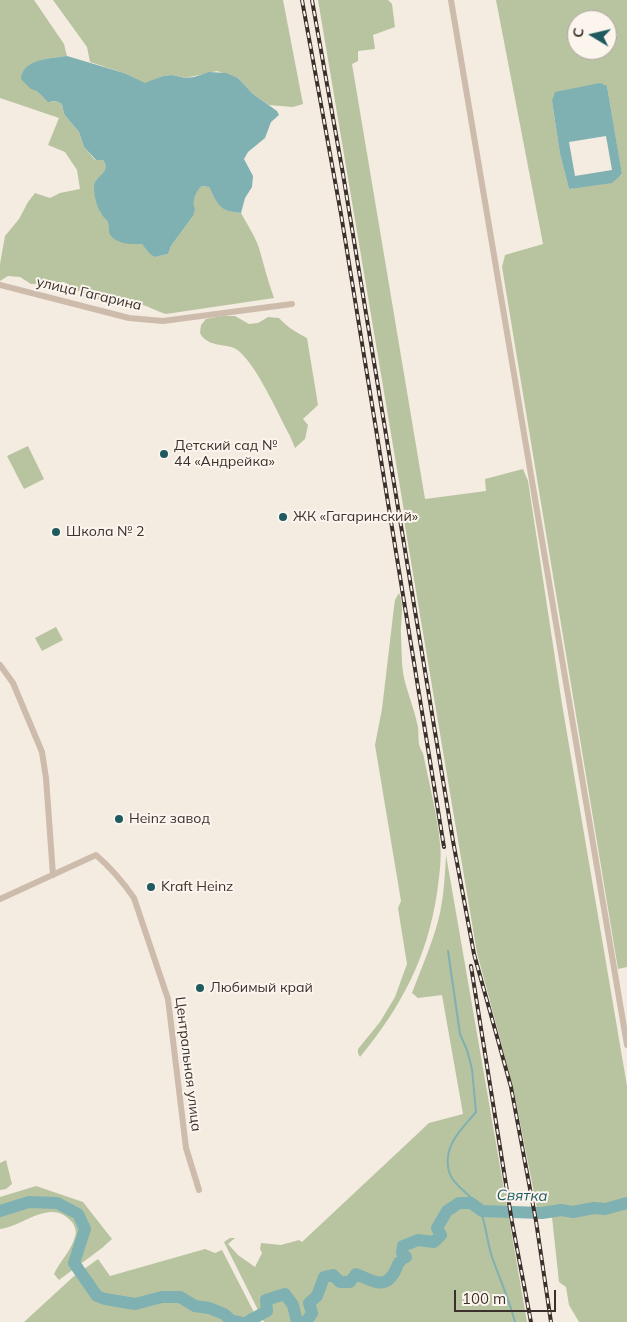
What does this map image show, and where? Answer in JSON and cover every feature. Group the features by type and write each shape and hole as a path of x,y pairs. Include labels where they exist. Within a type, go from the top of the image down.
{"street":[{"path":"451,0 627,1045"},
{"name":"улица Гагарина","path":"0,285 129,318 163,321 292,304"},
{"path":"0,665 13,683 42,752 46,778 53,875"},
{"name":"Центральная улица","path":"0,899 96,855 112,869 134,898 168,999 186,1148 199,1190"}],"green space":[{"path":"0,0 34,0 64,44 67,56 36,62 22,73 42,96 52,102 56,101 62,104 64,114 79,132 84,147 95,160 103,160 106,167 104,173 95,183 95,195 100,211 110,224 138,244 142,244 155,257 168,254 171,246 193,216 193,200 198,188 202,186 209,187 220,206 228,211 241,213 257,244 274,298 166,314 131,302 86,299 80,292 64,282 31,284 20,277 8,276 0,281 0,264 5,236 19,219 35,193 50,198 60,193 80,189 77,170 65,152 48,145 59,118 0,98"},
{"path":"53,0 283,0 303,104 293,107 269,105 253,94 238,78 217,71 185,78 172,75 163,76 145,84 124,73 90,62 87,47"},
{"path":"318,0 388,0 392,4 395,27 373,35 375,49 358,51 358,61 352,64 425,499 486,491 485,479 523,469 528,481 562,704 627,1086 627,1322 579,1322 569,1305 566,1287 559,1282 551,1208 537,1208 513,1087 477,953"},
{"path":"496,0 627,0 627,967 618,969 502,267 505,255 543,244","holes":["607,86 622,175 569,189 560,154 552,101"]},
{"path":"235,316 249,324 258,323 268,317 279,318 292,330 307,338 318,405 303,419 308,425 305,439 295,448 267,392 247,360 235,349 208,342 200,333 201,325 206,319"},
{"path":"28,446 44,479 24,489 7,456"},
{"path":"399,593 402,609 403,671 417,721 419,744 423,753 435,809 440,843 440,868 433,917 427,939 411,980 388,1019 360,1057 358,1049 380,1022 395,997 407,964 398,908 401,901 375,745 382,709 395,600"},
{"path":"56,627 63,640 42,651 35,638"},
{"path":"446,855 527,1322 264,1322 224,1242 230,1238 235,1238 228,1244 238,1255 255,1267 262,1253 260,1249 261,1243 281,1245 299,1240 302,1242 429,1123 463,1114 442,995 418,998 412,993 440,913"},
{"path":"6,1160 12,1184 6,1189 0,1190 0,1163"},
{"path":"36,1186 83,1202 112,1239 59,1280 54,1274 71,1247 76,1235 74,1225 64,1215 46,1212 0,1229 0,1197"},
{"path":"205,1249 215,1253 222,1250 259,1322 24,1322 73,1277 98,1259 110,1276"}],"water":[{"path":"67,56 124,73 145,83 163,76 172,75 185,78 209,72 226,73 238,78 253,94 277,111 279,115 271,122 265,138 248,152 244,159 253,176 252,187 245,198 241,213 224,209 217,203 209,187 202,186 195,196 193,216 171,246 168,254 155,257 142,244 123,243 115,240 110,233 108,222 98,207 94,193 95,182 106,168 103,160 96,160 84,147 79,132 64,114 62,104 56,101 48,102 21,79 26,67 32,63"},
{"path":"600,83 607,86 622,174 612,183 569,189 560,154 552,101 555,92","holes":["606,136 612,170 575,176 569,142"]}],"waterway":[{"path":"448,951 460,1034 472,1069 476,1112 452,1144 448,1158 449,1173 479,1208 484,1221 490,1251 515,1322"},
{"name":"Святка","path":"0,1211 29,1202 57,1203 78,1214 85,1229 74,1263 97,1296 135,1304 162,1297 180,1297 195,1306 209,1308 224,1314 232,1321 239,1322"},
{"name":"Святка","path":"306,1322 312,1313 309,1303 317,1296 324,1277 333,1275 340,1282 350,1282 356,1274 373,1281 383,1282 388,1280 402,1259 406,1257 402,1253 403,1246 418,1240 434,1242 441,1235 437,1228 447,1211 459,1203 471,1203 482,1211 542,1213 561,1210 573,1212 594,1208 605,1209 627,1203"},
{"name":"Святка","path":"247,1322 267,1311 266,1300 285,1294 293,1305 297,1322"}],"railway":[{"path":"302,0 341,214 444,847"},
{"path":"312,0 343,174 453,841 474,954 511,1087 536,1221 551,1322"},
{"path":"471,966 512,1222 531,1322"}],"place":[{"name":"Детский сад № 44 «Андрейка»","path":"164,454"},
{"name":"ЖК «Гагаринский»","path":"283,517"},
{"name":"Школа № 2","path":"56,532"},
{"name":"Heinz завод","path":"119,819"},
{"name":"Kraft Heinz","path":"151,887"},
{"name":"Любимый край","path":"200,988"}]}
